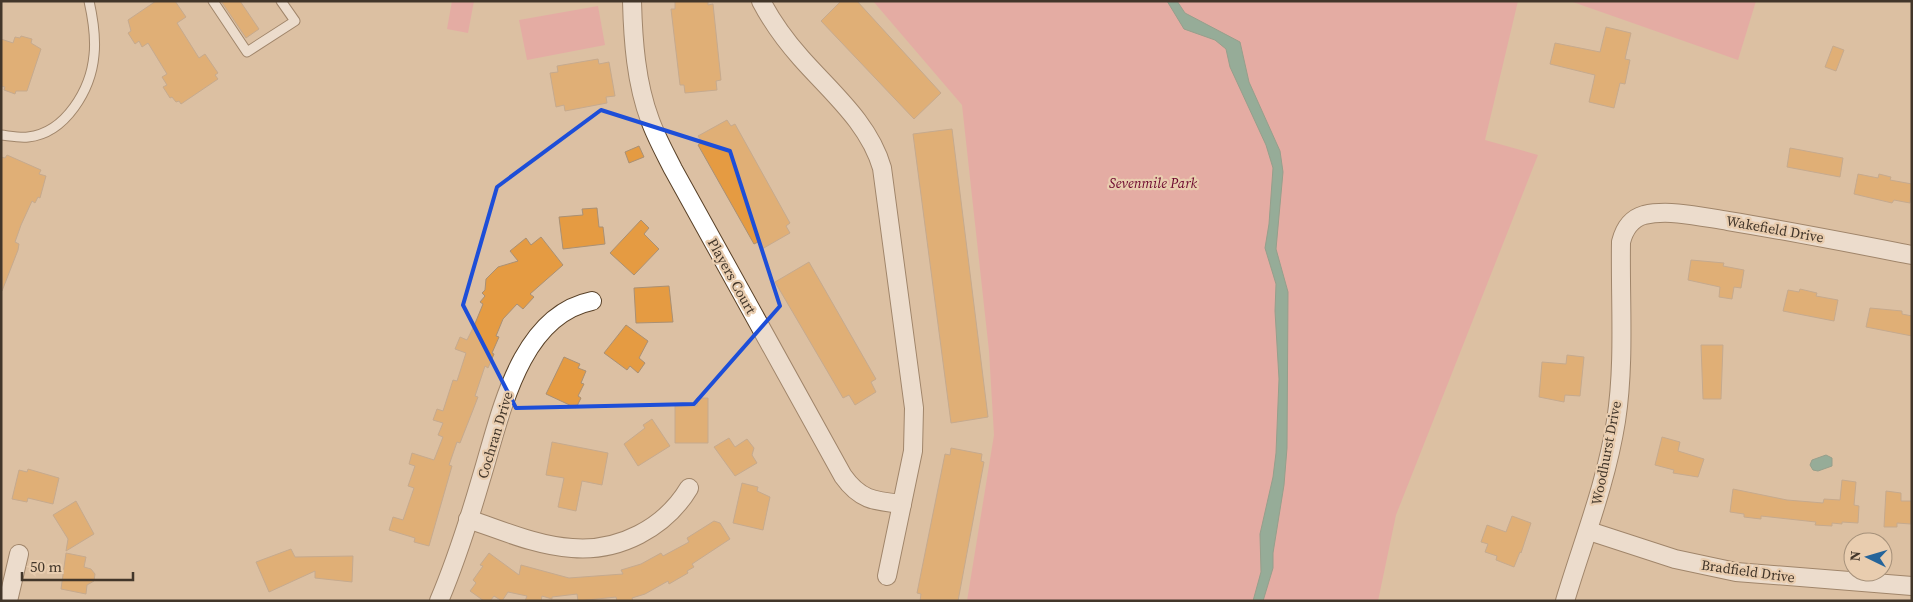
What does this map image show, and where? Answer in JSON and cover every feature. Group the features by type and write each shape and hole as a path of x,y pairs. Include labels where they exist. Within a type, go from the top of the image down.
{"street":[{"name":"Players Court","path":"632,1 635,48 644,100 650,119 673,169 842,476 855,491 863,496 878,501 902,504"},
{"path":"761,1 789,44 860,123 873,143 882,168 914,422 913,451 888,576"},
{"name":"Wakefield Drive","path":"1638,217 1659,213 1717,219 1912,255"},
{"name":"Woodhurst Drive","path":"1565,601 1589,532 1605,474 1617,412 1621,242 1628,225 1638,217"},
{"name":"Cochran Drive","path":"439,601 468,519 507,395 525,356 540,334 555,317 572,306 592,301"},
{"path":"468,519 559,547 602,547 629,539 662,520 679,503 689,488"},
{"name":"Bradfield Drive","path":"1589,532 1668,558 1736,572 1912,586"},
{"path":"8,601 20,554"}],"lane":[{"path":"1,135 28,137 46,130 63,119 79,100 92,69 94,56 93,23 89,1"},
{"path":"213,1 247,52 295,21 281,1"}],"highlighted area":[{"path":"601,110 730,151 780,306 694,404 516,408 463,305 497,187"}],"green space":[{"path":"452,1 474,1 468,33 447,29"},
{"name":"Sevenmile Park","path":"873,1 1518,1 1485,140 1538,155 1396,515 1378,601 967,601 994,435 989,351 962,105"},
{"path":"1570,1 1756,1 1738,60"},
{"path":"598,6 605,45 527,60 519,20"}],"water":[{"path":"1167,1 1177,1 1185,13 1240,42 1249,82 1280,151 1283,172 1276,249 1288,292 1287,448 1284,485 1273,553 1273,568 1263,601 1253,601 1261,572 1260,534 1273,477 1276,453 1279,379 1275,311 1276,284 1265,248 1269,224 1273,168 1266,145 1230,67 1226,49 1215,40 1184,29"},
{"path":"1826,455 1832,458 1832,466 1818,471 1813,470 1810,465 1812,460"}],"building":[{"path":"156,1 175,1 186,17 177,23 199,58 205,54 218,73 215,75 218,79 181,104 172,97 170,98 163,87 167,85 162,77 167,74 148,43 142,47 139,41 135,44 128,33 131,31 128,20"},
{"path":"221,1 240,1 259,29 246,38"},
{"path":"675,1 708,1 708,5 713,4 721,80 716,81 717,90 685,93 684,85 680,85 671,9 675,9"},
{"path":"841,1 857,1 941,93 914,119 821,21"},
{"path":"1606,27 1631,33 1625,59 1630,60 1625,84 1620,83 1614,108 1589,102 1595,75 1550,64 1555,43 1600,52"},
{"path":"21,36 32,39 31,43 41,49 27,91 16,91 15,94 4,90 5,87 1,86 1,39 13,43 15,37 20,38"},
{"path":"1833,46 1844,50 1836,71 1825,67"},
{"path":"598,59 599,64 609,62 615,96 606,97 607,103 565,111 564,105 556,107 550,73 558,72 557,66"},
{"path":"727,120 731,126 735,124 790,223 786,226 790,233 762,249 758,242 754,244 698,145 702,142 698,136"},
{"path":"952,129 988,417 951,423 913,134"},
{"path":"639,146 644,157 629,163 625,152"},
{"path":"1790,148 1843,158 1840,177 1787,167"},
{"path":"7,155 41,170 39,174 46,176 40,198 38,197 35,203 32,201 21,225 15,242 19,244 18,250 2,291 1,157 5,158"},
{"path":"1858,174 1878,178 1879,174 1891,177 1890,180 1912,184 1910,203 1894,200 1892,203 1854,194"},
{"path":"597,208 599,227 603,227 605,244 563,249 559,217 583,215 582,209"},
{"path":"641,220 649,228 644,234 659,249 634,275 610,253"},
{"path":"541,237 563,265 530,294 534,297 523,309 517,304 503,319 496,336 499,337 492,353 494,354 488,368 485,366 475,396 478,397 460,443 457,442 449,465 452,466 429,546 414,542 415,538 389,530 393,517 403,520 414,488 408,486 415,466 409,464 412,453 434,460 443,437 438,435 443,423 433,420 437,409 443,411 453,380 457,381 466,353 455,349 460,337 467,340 474,326 483,304 480,302 485,296 482,293 485,290 486,279 498,267 518,261 510,251 526,238 531,245"},
{"path":"1691,260 1724,263 1723,266 1744,270 1741,288 1734,287 1732,299 1719,297 1720,287 1688,280"},
{"path":"809,262 876,379 871,382 876,392 855,405 849,395 843,398 775,282"},
{"path":"669,286 673,322 636,323 634,288"},
{"path":"1800,289 1817,293 1816,296 1838,300 1834,321 1783,311 1788,290 1799,292"},
{"path":"1870,308 1902,311 1902,314 1912,316 1912,336 1866,327"},
{"path":"626,325 648,341 639,358 645,363 638,373 630,366 627,370 604,353"},
{"path":"1701,345 1723,345 1721,399 1703,399"},
{"path":"1567,355 1584,357 1580,396 1565,395 1564,402 1539,397 1542,362 1566,364"},
{"path":"564,357 580,364 578,368 586,371 581,383 584,384 578,396 581,398 576,408 546,394"},
{"path":"697,398 708,398 708,443 675,443 675,406 697,406"},
{"path":"652,419 670,446 638,466 624,444 645,428 643,425"},
{"path":"1662,437 1680,442 1678,451 1704,459 1698,477 1673,473 1674,470 1655,465"},
{"path":"729,438 735,447 747,439 754,448 752,455 757,463 735,476 714,447"},
{"path":"552,442 608,453 602,485 582,481 576,511 558,507 564,478 546,475"},
{"path":"951,448 982,454 981,461 984,462 958,601 920,601 921,594 917,593 945,454 950,455"},
{"path":"28,469 59,478 53,504 28,498 27,502 12,499 19,470 27,472"},
{"path":"1842,480 1856,482 1854,505 1859,506 1858,523 1832,523 1832,526 1815,525 1816,522 1761,516 1761,519 1744,517 1744,514 1730,512 1733,489 1787,500 1823,503 1824,499 1840,500"},
{"path":"742,483 758,487 757,491 770,497 763,530 733,523"},
{"path":"1886,491 1901,493 1901,501 1912,501 1911,524 1897,523 1897,527 1884,527"},
{"path":"76,501 94,534 66,551 68,539 53,515"},
{"path":"1512,516 1531,523 1514,567 1496,560 1497,556 1485,552 1488,544 1481,542 1487,525 1506,532"},
{"path":"714,521 720,523 730,539 692,564 694,567 687,571 688,573 669,584 668,581 645,594 632,598 633,601 617,601 616,597 578,601 577,594 552,597 552,599 542,596 541,601 525,601 527,596 508,592 502,601 494,596 490,601 484,601 470,591 476,583 473,580 483,566 480,565 489,553 519,575 521,565 569,578 623,574 621,570 641,564 661,553 663,556 689,542 687,538"},
{"path":"291,549 295,557 353,556 352,582 315,578 315,571 269,592 256,562"},
{"path":"66,553 86,557 84,567 91,569 95,574 94,581 87,585 86,594 61,589"}]}
